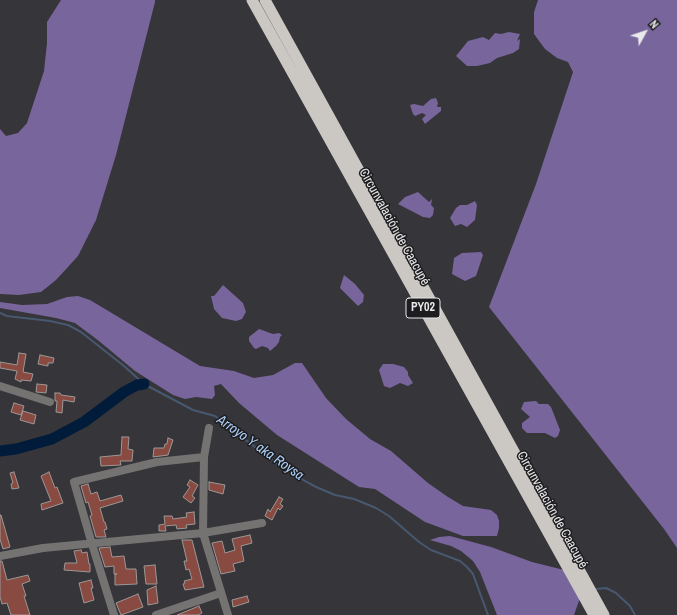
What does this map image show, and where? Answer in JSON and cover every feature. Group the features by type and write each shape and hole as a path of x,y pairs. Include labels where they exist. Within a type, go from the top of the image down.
{"highway":[{"name":"Circunvalación de Caacupé","path":"252,0 594,615"},
{"name":"Circunvalación de Caacupé","path":"265,0 604,615"},
{"path":"272,0 292,42 294,52"}],"street":[{"path":"0,386 50,402"},
{"path":"209,428 204,458 203,533 228,615"},
{"path":"114,615 74,482 157,462 204,458"},
{"path":"0,556 43,548 203,533 262,523"},
{"path":"156,615 221,593"}],"shaded area":[{"path":"61,0 155,0 155,2 116,155 96,220 78,256 56,280 41,292 19,295 0,294 0,129 6,136 18,133 27,123 44,71 47,43 47,22"},
{"path":"538,0 677,0 677,548 664,529 489,307 536,184 573,72 568,62 557,58 545,49 534,34 534,12"},
{"path":"509,32 520,34 517,41 520,39 519,49 513,53 497,58 490,63 477,66 467,66 456,56 468,41 483,37 489,40 495,33 501,34"},
{"path":"436,98 438,103 437,107 441,107 441,111 425,124 422,119 426,115 422,113 415,116 410,105 414,104 423,106 431,99"},
{"path":"418,192 429,202 432,199 431,205 434,208 433,215 430,218 423,217 398,204 405,197"},
{"path":"475,201 477,205 475,220 467,227 461,224 455,226 450,218 456,208 460,205 467,205"},
{"path":"481,252 483,255 476,276 465,281 452,274 454,258 462,253"},
{"path":"344,275 355,284 364,295 363,302 358,306 340,288"},
{"path":"223,285 243,303 246,312 242,319 236,321 222,318 214,309 211,296 214,296"},
{"path":"78,296 90,300 200,366 234,371 254,378 273,375 295,363 302,363 326,398 346,419 370,439 391,451 428,483 463,506 491,510 497,515 499,528 497,536 463,536 425,522 375,489 359,487 277,435 239,403 221,384 214,386 215,395 212,399 196,397 185,399 173,395 135,371 75,323 0,308 0,302 22,305 47,304 67,297"},
{"path":"259,329 273,334 279,333 282,335 276,346 270,351 268,348 262,346 256,349 249,341 249,337"},
{"path":"383,364 393,364 404,367 413,383 408,386 400,383 390,388 384,386 379,370"},
{"path":"536,401 539,404 548,404 551,407 560,430 558,436 555,438 545,433 527,433 522,428 522,423 530,417 521,409 524,402"},
{"path":"450,536 491,547 532,562 572,572 587,573 591,580 591,585 580,598 574,615 497,615 480,572 473,561 461,551 451,546 430,540"}],"building":[{"path":"19,353 26,354 23,372 33,374 31,381 21,380 21,382 15,379 17,371 0,368 0,362 17,365"},
{"path":"40,355 54,358 53,363 48,363 48,366 38,364"},
{"path":"37,384 47,385 46,393 36,392"},
{"path":"55,393 75,397 74,402 63,400 62,413 56,412 57,401 55,401"},
{"path":"14,403 24,406 21,415 11,412"},
{"path":"23,411 36,415 34,424 20,420"},
{"path":"122,437 129,437 128,449 133,450 132,461 120,461 121,465 101,466 100,457 121,455"},
{"path":"168,438 173,440 168,455 153,457 154,448 164,448 165,444 167,444"},
{"path":"14,472 19,488 12,489 11,484 13,483 10,473"},
{"path":"49,472 63,503 42,510 41,504 51,501 41,476"},
{"path":"190,480 198,485 192,496 195,498 191,503 183,497 190,487 187,485"},
{"path":"209,482 225,485 223,494 209,490"},
{"path":"88,484 91,494 97,492 100,501 121,495 123,501 100,508 107,529 104,530 106,537 96,537 90,516 92,515 88,502 86,503 81,486"},
{"path":"279,497 283,499 280,504 283,506 280,510 278,508 272,520 265,516 268,509 270,512"},
{"path":"194,512 195,524 186,525 187,528 177,529 176,525 165,526 166,531 159,531 159,525 165,524 164,516 172,516 173,519 187,517 186,513"},
{"path":"0,515 10,547 3,549 0,539"},
{"path":"250,535 252,543 241,546 244,561 233,564 235,571 221,574 212,543 222,541 225,553 235,550 232,539"},
{"path":"182,540 192,540 204,587 185,590 183,584 185,583 184,581 192,579 189,569 186,570 184,561 187,561"},
{"path":"110,547 112,557 124,556 126,569 136,569 137,584 115,585 114,566 105,567 99,548"},
{"path":"81,550 82,553 87,552 90,572 64,570 65,563 77,563 74,551"},
{"path":"0,561 2,561 7,580 28,575 30,581 22,584 30,615 11,615 7,603 2,604 0,597"},
{"path":"155,565 157,584 146,584 144,566"},
{"path":"91,580 94,600 84,603 79,583"},
{"path":"156,586 158,603 148,605 147,590"},
{"path":"138,594 143,607 121,615 116,603"},
{"path":"247,596 249,602 233,607 232,600"},
{"path":"199,606 202,613 198,615 177,615"}],"waterway":[{"name":"Arroyo Y aka Roysa","path":"0,313 7,316 50,321 68,325 81,332 144,384 193,410 215,416 282,468 316,487 335,495 354,499 376,508 389,516 419,542 431,550 460,561 467,567 473,574 488,615"},
{"name":"Arroyo Y aka Roysa","path":"0,451 16,449 52,439 84,422 124,392 137,385 144,384"},
{"name":"Arroyo Y aka Roysa","path":"597,589 606,588 616,593 630,606 635,615"}]}
